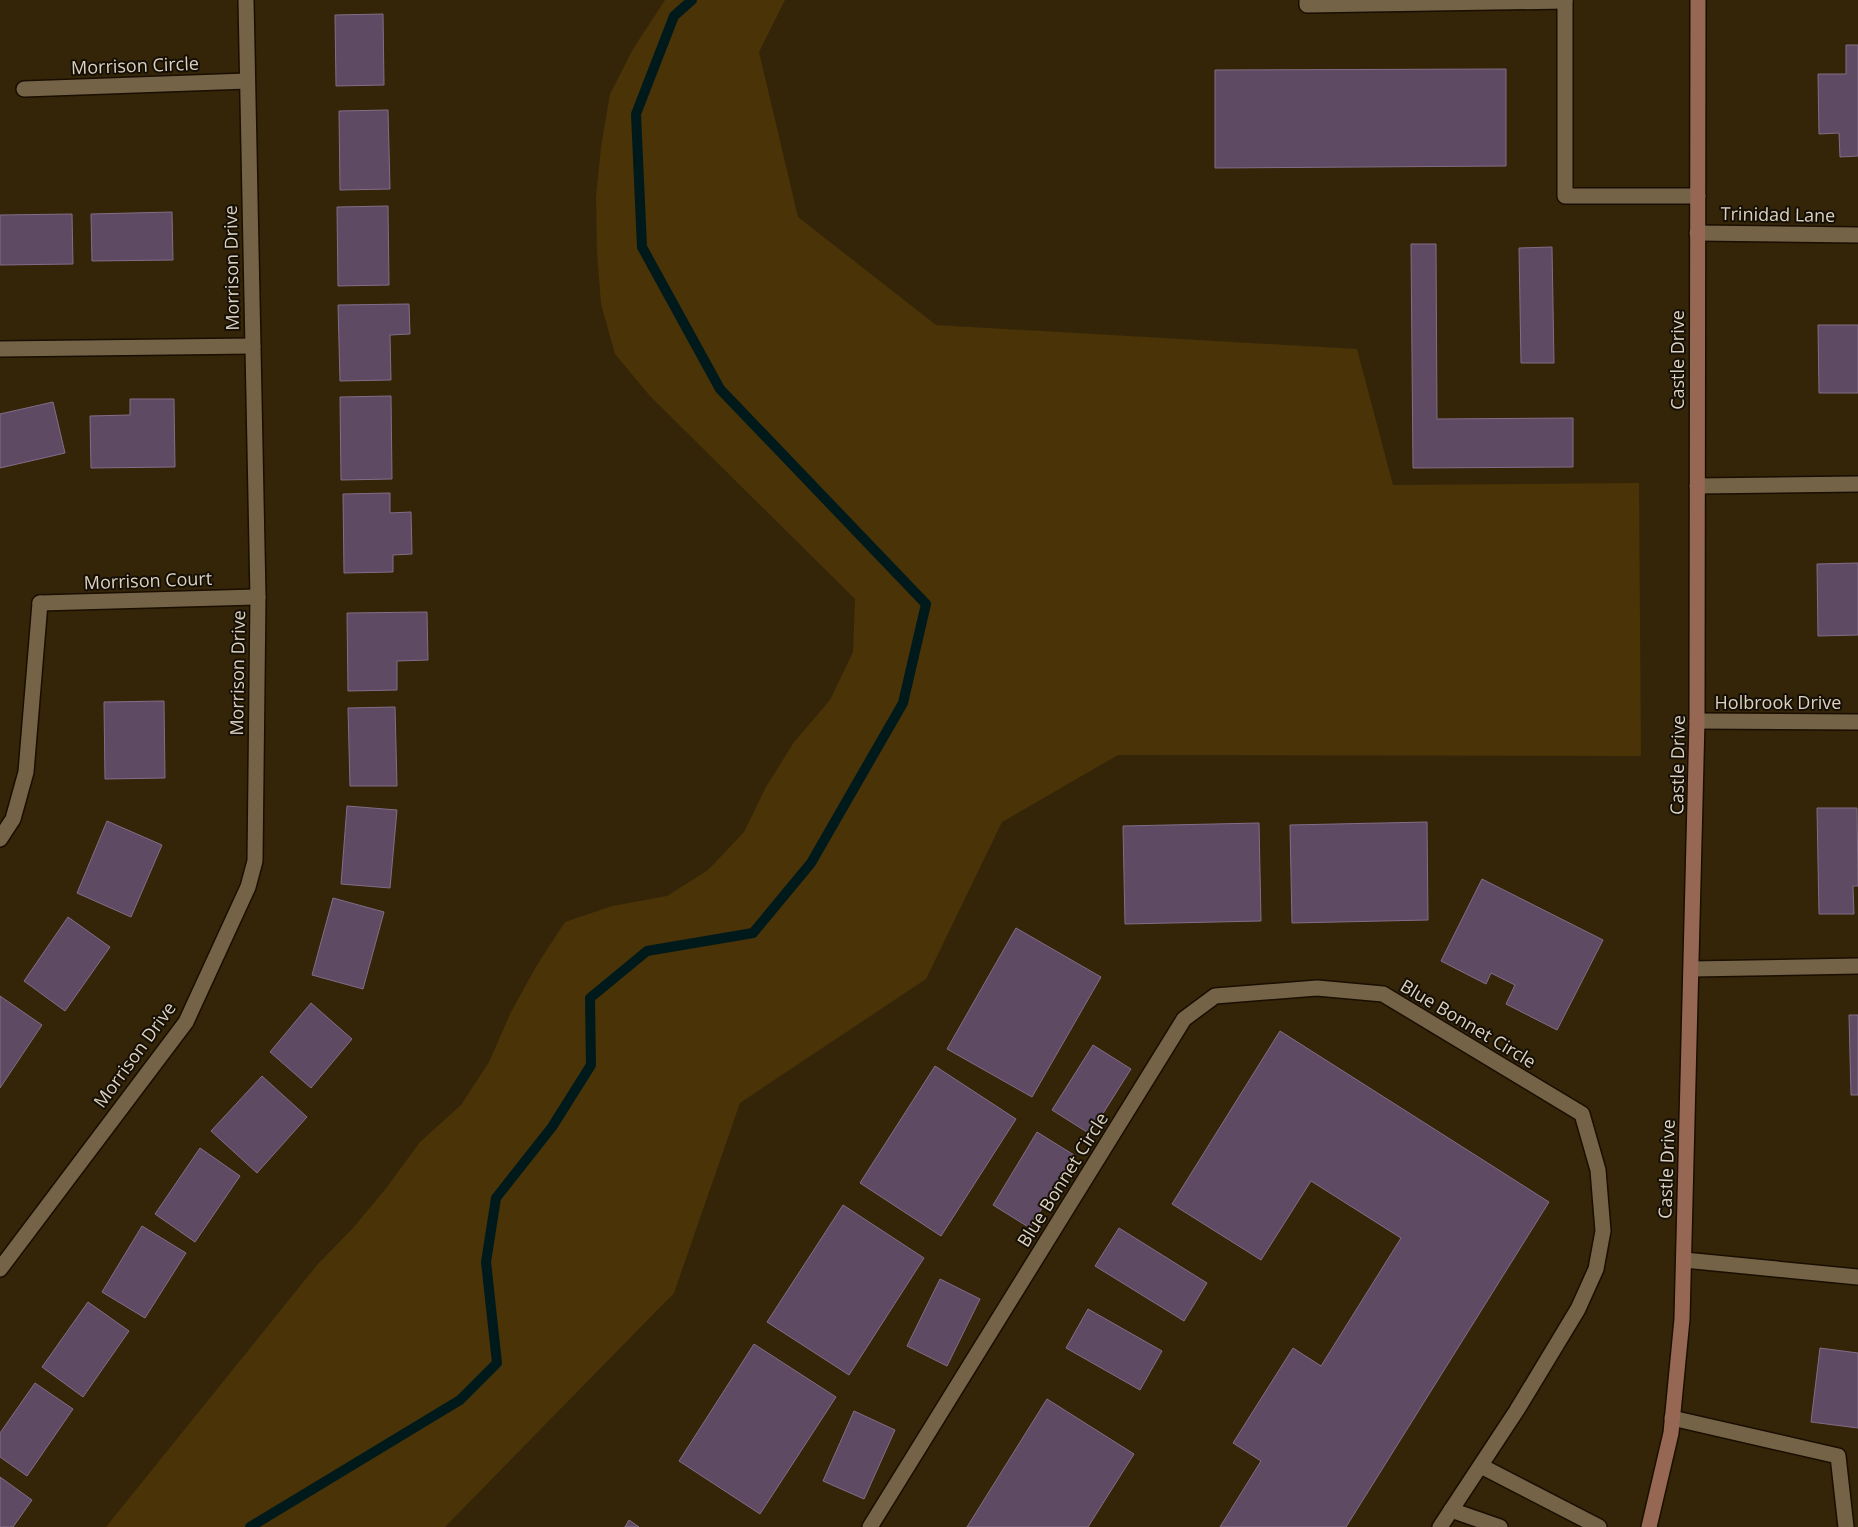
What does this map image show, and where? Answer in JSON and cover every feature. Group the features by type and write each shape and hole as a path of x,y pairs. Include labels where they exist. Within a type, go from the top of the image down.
{"main road":[{"name":"Castle Drive","path":"1649,1527 1672,1418 1682,1319 1684,1260 1697,721 1698,0"}],"street":[{"name":"Morrison Drive","path":"1,1264 186,1022 248,887 255,862 258,597 246,0"},
{"path":"1307,0 1307,5 1565,0 1565,196 1698,196"},
{"name":"Morrison Circle","path":"24,90 248,81"},
{"name":"Trinidad Lane","path":"1697,234 1858,235"},
{"path":"0,349 253,346"},
{"path":"1697,486 1858,484"},
{"name":"Morrison Court","path":"0,840 13,819 26,772 40,604 258,597"},
{"name":"Holbrook Drive","path":"1697,721 1858,722"},
{"path":"1692,969 1858,966"},
{"name":"Blue Bonnet Circle","path":"870,1527 1184,1020 1215,996 1317,988 1382,994 1582,1114 1598,1170 1603,1231 1596,1269 1578,1309 1481,1466 1440,1527"},
{"path":"1684,1260 1858,1277"},
{"path":"1672,1418 1838,1456 1846,1527"},
{"path":"1481,1466 1600,1527"},
{"path":"1451,1510 1500,1527"}],"shaded area":[{"path":"665,0 785,0 759,52 798,217 936,325 1357,349 1393,485 1639,483 1641,756 1118,755 1002,822 926,979 740,1103 674,1293 445,1527 106,1527 317,1265 353,1228 387,1187 420,1142 461,1105 489,1062 511,1012 537,965 565,922 612,906 667,896 708,870 744,832 766,787 794,742 830,700 853,652 855,599 650,396 615,354 601,304 597,252 596,197 601,147 610,94 633,49"}],"building":[{"path":"383,14 384,85 336,86 335,15"},
{"path":"1846,45 1858,45 1858,156 1840,157 1839,133 1819,134 1818,74 1846,74"},
{"path":"1506,69 1506,166 1215,168 1215,70"},
{"path":"388,110 390,189 340,190 339,111"},
{"path":"388,206 389,285 338,286 337,207"},
{"path":"172,212 173,260 92,261 91,214"},
{"path":"72,214 73,264 0,265 0,215"},
{"path":"1411,244 1436,244 1437,419 1573,418 1573,467 1413,468"},
{"path":"1552,247 1554,363 1521,363 1519,248"},
{"path":"409,304 410,334 390,335 391,380 340,381 338,305"},
{"path":"1818,325 1858,325 1858,393 1819,393"},
{"path":"391,396 392,479 341,480 340,397"},
{"path":"130,399 174,399 175,467 91,468 90,416 130,415"},
{"path":"53,402 65,453 0,468 0,414"},
{"path":"390,493 390,513 411,512 412,554 393,555 393,572 344,573 343,494"},
{"path":"1858,563 1858,635 1818,636 1817,564"},
{"path":"427,612 428,660 397,661 397,690 348,691 347,613"},
{"path":"164,701 165,778 105,779 104,702"},
{"path":"395,707 397,786 350,786 348,708"},
{"path":"347,806 397,810 390,888 341,884"},
{"path":"1817,808 1857,808 1858,886 1853,886 1854,914 1819,914"},
{"path":"107,821 162,845 131,917 77,893"},
{"path":"1427,822 1428,920 1292,923 1290,825"},
{"path":"1259,823 1261,921 1125,924 1123,826"},
{"path":"1482,879 1603,940 1557,1030 1506,1004 1515,985 1491,973 1486,984 1441,961"},
{"path":"333,898 384,912 363,989 312,975"},
{"path":"68,917 110,947 65,1011 24,981"},
{"path":"1016,928 1101,977 1032,1097 947,1049"},
{"path":"0,996 42,1025 0,1088"},
{"path":"311,1003 352,1039 311,1088 270,1052"},
{"path":"1849,1015 1858,1015 1858,1095 1851,1095"},
{"path":"1280,1031 1549,1202 1346,1527 1220,1527 1261,1461 1233,1443 1293,1348 1321,1366 1401,1238 1311,1181 1261,1260 1172,1204"},
{"path":"1093,1045 1131,1069 1090,1134 1052,1110"},
{"path":"935,1066 1016,1119 941,1236 860,1183"},
{"path":"262,1076 307,1117 257,1173 211,1131"},
{"path":"1037,1132 1074,1155 1030,1228 993,1205"},
{"path":"200,1148 240,1176 195,1242 155,1214"},
{"path":"843,1205 924,1258 849,1375 767,1322"},
{"path":"142,1226 186,1253 145,1318 102,1292"},
{"path":"1119,1228 1207,1283 1184,1321 1095,1266"},
{"path":"940,1279 980,1299 947,1366 907,1346"},
{"path":"88,1302 129,1331 83,1397 42,1367"},
{"path":"1088,1309 1162,1351 1140,1390 1066,1348"},
{"path":"754,1344 836,1397 760,1514 679,1461"},
{"path":"1820,1348 1858,1353 1858,1428 1811,1422"},
{"path":"35,1383 73,1409 27,1476 0,1457 0,1433"},
{"path":"1047,1399 1134,1454 1088,1527 967,1527"},
{"path":"854,1411 895,1430 864,1499 823,1481"},
{"path":"0,1477 32,1500 13,1527 0,1527"},
{"path":"629,1520 639,1527 625,1527"}],"waterway":[{"path":"250,1527 460,1400 497,1363 486,1262 496,1198 552,1127 591,1065 590,998 647,951 753,933 811,863 903,703 926,604 720,389 642,247 636,114 674,16 692,0"}]}
